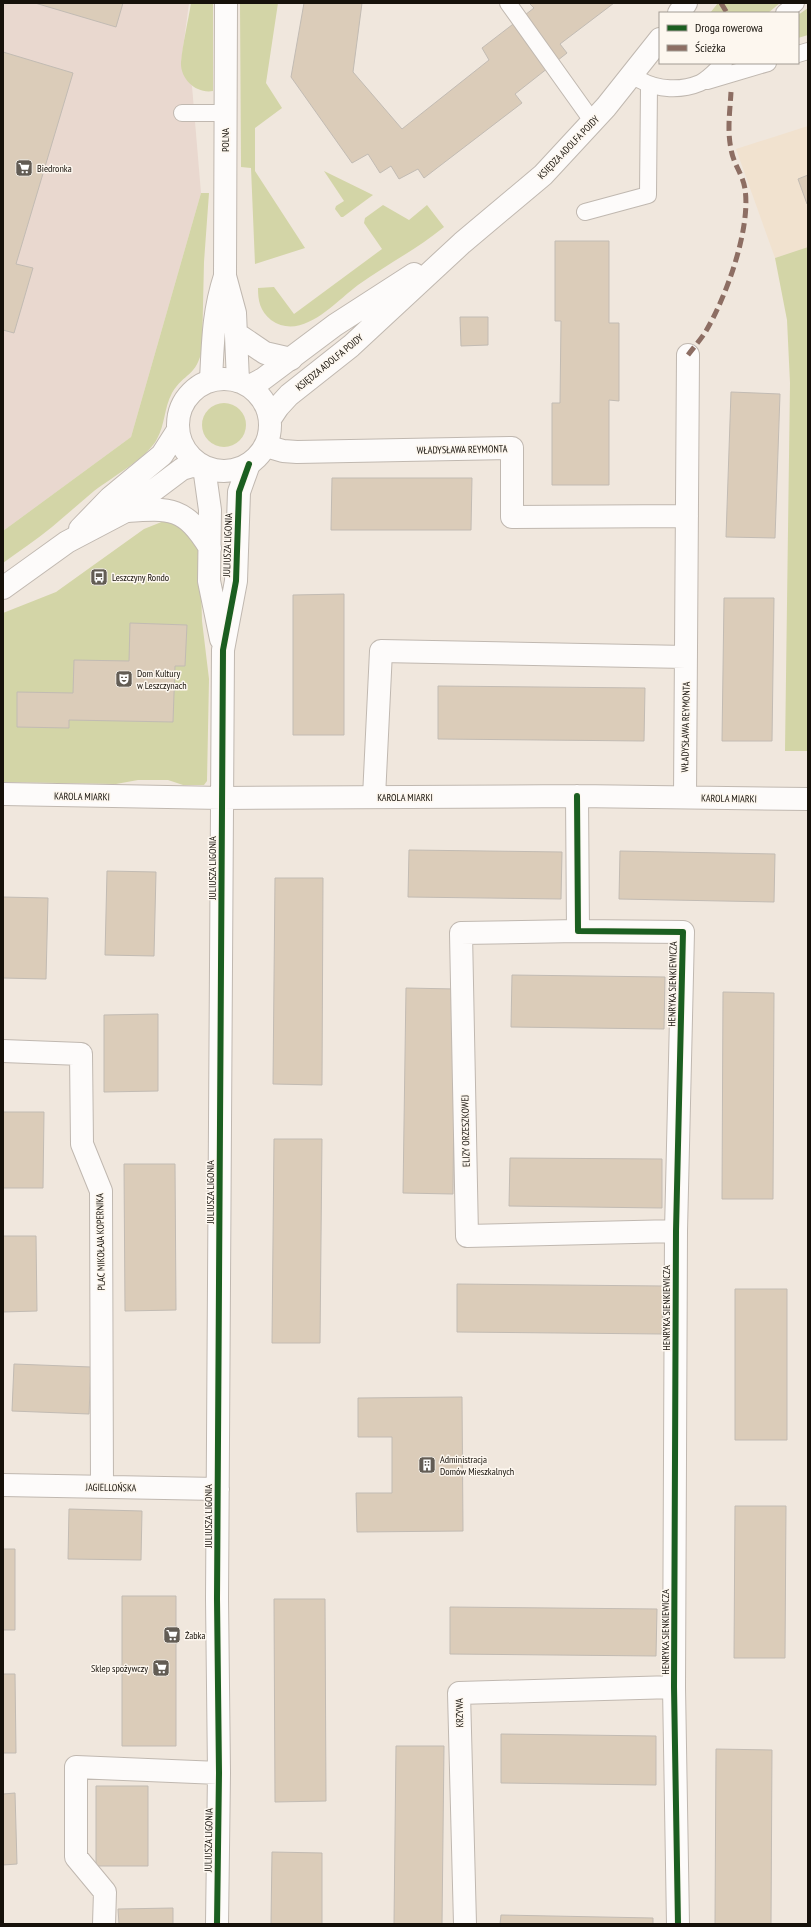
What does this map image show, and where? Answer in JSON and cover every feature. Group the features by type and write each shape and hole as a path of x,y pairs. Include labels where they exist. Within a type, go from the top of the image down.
{"street":[{"name":"POLNA","path":"226,3 225,276 235,313 244,383"},
{"path":"680,12 686,3"},
{"name":"KSIĘDZA ADOLFA POJDY","path":"270,420 278,407 289,395 351,346 462,243 542,175 593,122 641,80 659,40"},
{"name":"KSIĘDZA ADOLFA POJDY","path":"244,383 291,359 335,324 462,243"},
{"name":"POLNA","path":"211,380 213,325 217,299 225,276"},
{"path":"237,334 265,353 291,359"},
{"name":"WŁADYSŁAWA REYMONTA","path":"685,798 688,356"},
{"path":"3,588 67,542 126,511 182,469 192,466 204,466 227,470 238,469 249,464 266,446 270,433 270,420 263,401 244,383 224,378 211,380 199,386 189,395 182,407 178,430 181,441 194,461 204,466"},
{"path":"67,542 110,498 162,455 178,430"},
{"name":"WŁADYSŁAWA REYMONTA","path":"266,446 282,451 297,452 512,448 512,517 687,516"},
{"name":"JULIUSZA LIGONIA","path":"217,1924 219,1773 218,1489 223,650 236,581 239,492 249,464"},
{"name":"JULIUSZA LIGONIA","path":"204,466 209,499 209,581 223,650"},
{"path":"126,511 156,510 179,514 195,525 210,548"},
{"path":"374,798 381,651 686,657"},
{"name":"KAROLA MIARKI","path":"3,794 222,798 577,796 808,799"},
{"path":"577,796 578,930"},
{"name":"HENRYKA SIENKIEWICZA","path":"578,930 683,932 676,1231 674,1687 678,1924"},
{"name":"ELIZY ORZESZKOWEJ","path":"578,930 462,933 467,1236 676,1231"},
{"name":"PLAC MIKOŁAJA KOPERNIKA","path":"3,1051 81,1054 82,1144 101,1191 102,1487"},
{"name":"JAGIELLOŃSKA","path":"3,1485 218,1489"},
{"name":"KRZYWA","path":"465,1924 458,1693 674,1687"},
{"path":"104,1924 105,1892 76,1857 76,1767 219,1773"}],"lane":[{"path":"508,3 593,122"},
{"path":"785,12 796,3"},
{"path":"701,83 723,64"},
{"path":"585,212 648,195 641,80 674,89 701,83 765,64"},
{"path":"182,113 226,113"}],"shaded area":[{"path":"3,3 189,3 181,63 192,86 201,193 131,437 3,531"},
{"path":"808,126 808,247 775,258 736,149"}],"green space":[{"path":"191,3 213,3 213,91 195,88 186,79 181,68"},
{"path":"240,3 278,3 266,83 282,108 255,128 255,171 305,248 255,264 251,168 241,167"},
{"path":"718,3 780,3 769,12 711,12"},
{"path":"808,8 808,35 799,38 799,14"},
{"path":"324,171 373,195 341,217 335,209 336,206 344,201"},
{"path":"201,193 209,193 204,262 202,349 197,364 177,386 169,399 160,434 152,446 138,460 94,491 46,532 3,563 3,531 131,437"},
{"path":"383,205 409,220 427,205 444,227 423,243 358,285 318,317 306,323 294,326 283,326 267,317 260,306 258,288 274,287 294,314 382,249 364,223 365,218"},
{"path":"808,247 808,751 785,751 790,383 787,320 775,258"},
{"path":"224,403 236,407 242,413 246,425 242,437 236,443 224,447 212,443 206,437 202,425 206,413 212,407"},
{"path":"164,521 183,526 198,544 200,557 202,621 209,679 207,781 204,785 183,785 168,780 138,780 116,784 3,782 3,613 56,592 144,529"}],"building":[{"path":"35,3 123,3 116,27"},
{"path":"304,3 362,3 353,72 402,129 489,60 482,48 534,8 529,3 614,3 560,44 567,53 515,94 522,103 424,178 418,169 399,179 391,166 380,173 368,154 352,163 291,77"},
{"name":"Biedronka","path":"3,52 73,73 16,264 33,268 14,333 3,330"},
{"path":"808,175 808,204 807,204 798,179"},
{"path":"555,241 609,241 609,323 619,323 619,401 609,400 609,485 552,485 552,403 560,403 561,321 555,321"},
{"path":"460,317 488,317 488,345 461,346"},
{"path":"731,392 780,394 775,538 726,537"},
{"path":"332,478 472,478 471,530 331,530"},
{"path":"344,594 344,735 293,735 293,595"},
{"path":"724,598 774,598 772,741 722,741"},
{"name":"Dom Kultury w Leszczynach","path":"130,623 187,625 185,666 175,666 173,722 69,720 69,728 17,727 17,692 73,693 74,660 129,661"},
{"path":"438,686 645,688 644,741 438,739"},
{"path":"409,850 562,852 561,899 408,897"},
{"path":"620,851 775,854 774,902 619,899"},
{"path":"107,871 156,872 154,956 105,955"},
{"path":"275,878 323,878 322,1085 273,1084"},
{"path":"3,897 48,898 46,979 3,978"},
{"path":"512,975 665,977 664,1029 511,1027"},
{"path":"406,988 455,989 453,1194 403,1193"},
{"path":"723,992 774,993 773,1199 722,1199"},
{"path":"158,1014 158,1091 104,1092 104,1015"},
{"path":"3,1112 44,1112 43,1188 3,1188"},
{"path":"274,1139 322,1139 320,1343 272,1343"},
{"path":"510,1158 662,1159 662,1208 509,1206"},
{"path":"124,1164 175,1164 176,1310 125,1311"},
{"path":"3,1236 36,1236 37,1311 3,1312"},
{"path":"457,1284 663,1286 662,1334 457,1332"},
{"path":"735,1289 787,1289 787,1440 735,1440"},
{"path":"14,1364 91,1367 89,1414 12,1411"},
{"name":"Administracja Domów Mieszkalnych","path":"462,1397 463,1531 357,1532 356,1493 392,1493 392,1437 358,1437 358,1398"},
{"path":"735,1506 786,1506 785,1658 734,1658"},
{"path":"69,1509 142,1511 141,1560 68,1559"},
{"path":"3,1549 15,1549 15,1630 3,1630"},
{"path":"122,1596 176,1596 176,1746 122,1746"},
{"path":"274,1599 325,1599 326,1801 275,1802"},
{"path":"450,1607 657,1609 656,1656 450,1654"},
{"path":"3,1674 15,1674 16,1753 3,1753"},
{"path":"501,1734 656,1736 656,1785 501,1783"},
{"path":"396,1746 444,1746 442,1924 394,1924"},
{"path":"716,1749 772,1750 771,1924 715,1924"},
{"path":"96,1786 148,1786 148,1866 96,1866"},
{"path":"15,1793 17,1864 3,1865 3,1794"},
{"path":"272,1852 322,1853 322,1924 271,1924"},
{"path":"173,1908 173,1924 119,1924 118,1909"},
{"path":"501,1915 653,1918 653,1924 500,1924"}],"marked path":[{"path":"721,3 726,12"},
{"path":"688,355 700,340 714,317 729,282 741,243 746,205 745,189 732,154 730,142 729,120 731,92"}],"cycle path":[{"path":"217,1924 219,1773 217,1599 223,650 236,581 239,492 249,464"},
{"path":"577,796 578,931 683,932 676,1231 674,1687 678,1924"}],"place":[{"name":"Biedronka","path":"24,168"},
{"name":"Leszczyny Rondo","path":"99,577"},
{"name":"Dom Kultury w Leszczynach","path":"124,679"},
{"name":"Administracja Domów Mieszkalnych","path":"427,1465"},
{"name":"Żabka","path":"172,1635"},
{"name":"Sklep spożywczy","path":"161,1668"}]}
